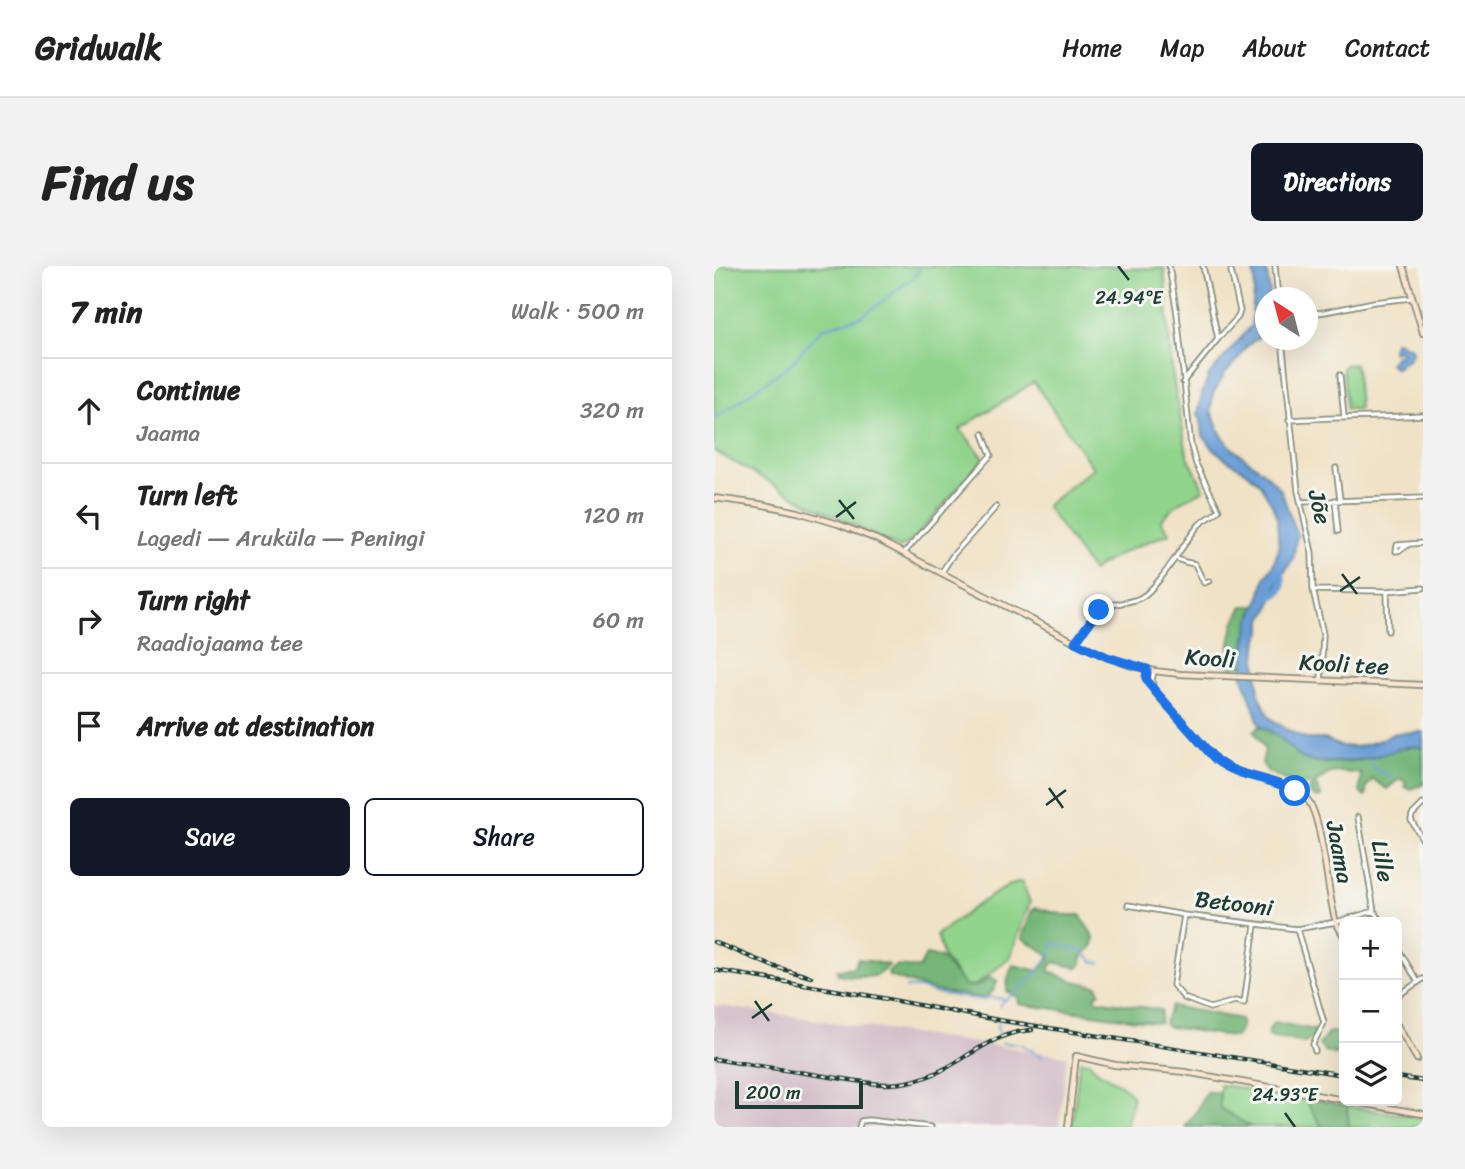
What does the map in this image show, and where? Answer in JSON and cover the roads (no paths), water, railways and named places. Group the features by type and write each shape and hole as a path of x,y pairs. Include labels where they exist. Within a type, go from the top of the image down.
{"street":[{"path":"1075,642 1103,606 1142,597 1157,582 1200,524 1219,510 1196,464 1191,446 1177,314 1169,266"},
{"path":"1203,266 1218,339"},
{"path":"1275,266 1277,287"},
{"path":"1403,266 1423,333"},
{"path":"1183,382 1238,317 1240,311 1231,271"},
{"path":"1318,313 1412,298"},
{"name":"Jõe","path":"1283,350 1300,502 1312,553 1313,590 1323,634 1321,681"},
{"path":"1340,375 1344,417"},
{"path":"1289,420 1423,415"},
{"path":"904,553 991,455 983,434"},
{"path":"1336,468 1338,531"},
{"name":"Kooli","path":"714,498 798,512 876,539 1107,657 1154,671 1263,678"},
{"path":"1300,502 1423,498"},
{"path":"941,573 953,555 996,507"},
{"path":"1408,545 1423,543"},
{"path":"1175,557 1195,564 1204,583 1209,581"},
{"path":"1313,590 1387,591 1423,588"},
{"path":"1387,591 1388,631"},
{"name":"Jaama","path":"1147,669 1146,678 1154,691 1216,760 1226,768 1284,786 1303,796 1311,804 1339,928"},
{"path":"1154,671 1154,691"},
{"name":"Kooli tee","path":"1263,678 1423,685"},
{"path":"1423,804 1415,810 1411,818 1423,840"},
{"name":"Lille","path":"1358,817 1374,911 1378,917"},
{"name":"Betooni","path":"1128,905 1297,929 1336,922"},
{"name":"Lille","path":"1336,922 1374,911"},
{"path":"1184,915 1172,985 1184,998 1210,1008 1235,1001 1244,1003 1255,925"},
{"path":"1297,929 1324,1023 1313,1044 1315,1051"},
{"path":"1402,954 1421,980 1402,993"},
{"path":"1402,1034 1417,1059"},
{"path":"1068,1127 1076,1056 1115,1065 1185,1072 1339,1099"},
{"path":"1379,1106 1423,1114"},
{"path":"859,1127 861,1121 868,1120 932,1127"}],"water":[{"path":"1252,266 1266,266 1269,287 1255,287 1255,340 1225,373 1213,394 1211,411 1221,434 1232,448 1266,474 1281,490 1297,535 1293,559 1278,582 1268,612 1262,618 1256,658 1259,694 1269,717 1287,730 1307,739 1325,739 1340,746 1355,747 1396,733 1423,732 1423,748 1407,747 1353,760 1312,761 1301,757 1273,733 1260,726 1241,671 1245,664 1244,652 1250,621 1265,577 1279,548 1277,518 1259,483 1224,458 1203,436 1198,414 1209,375 1251,326 1255,281"},
{"path":"1396,341 1413,351 1408,360 1394,368 1390,363 1395,356 1401,354 1399,349 1392,351"}],"waterway":[{"path":"714,419 792,363 823,328 863,316 915,276 921,266"},
{"path":"1421,304 1423,312"},
{"path":"1265,597 1276,593 1281,586 1278,566"},
{"path":"1368,759 1375,769 1393,780"},
{"path":"1000,1006 1000,1003 1038,971 1054,943 1082,951 1093,961 1100,963"},
{"path":"906,988 920,988 934,993 983,1000 989,997 1004,999"},
{"path":"998,1022 999,1033"},
{"path":"1002,1043 1021,1044 1043,1057"}],"railway":[{"path":"714,942 772,966 811,977"},
{"path":"714,970 998,1020 1339,1074"},
{"path":"714,1059 870,1083 901,1083 939,1072 998,1038 1032,1030"},
{"path":"1402,1078 1423,1081"}]}
